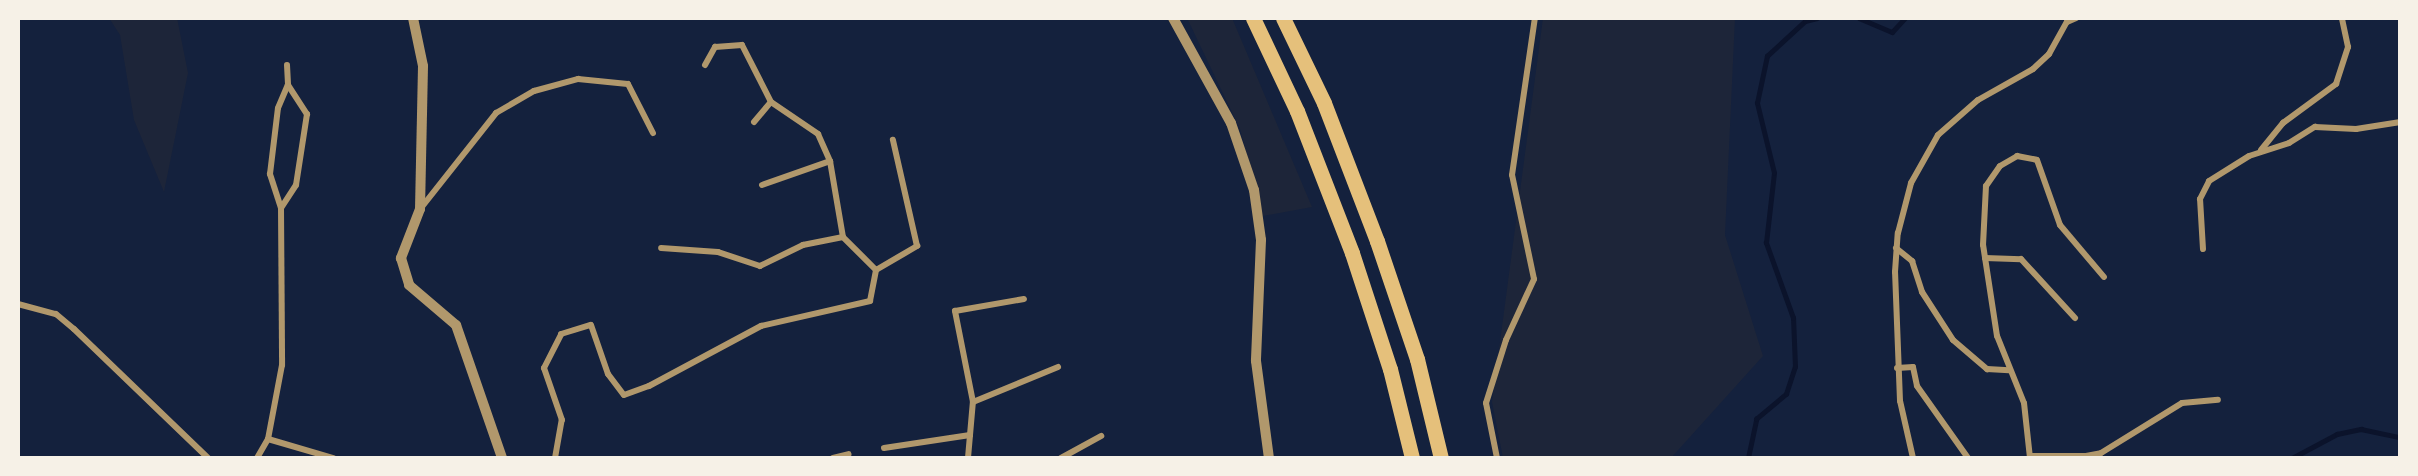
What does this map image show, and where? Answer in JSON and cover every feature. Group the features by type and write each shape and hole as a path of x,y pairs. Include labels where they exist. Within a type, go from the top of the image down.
{"highway":[{"path":"1253,18 1298,111 1352,253 1390,369 1412,458"},
{"path":"1283,18 1324,103 1377,241 1417,359 1442,458"}],"street":[{"path":"413,18 423,66 420,209"},
{"path":"1173,18 1231,123 1254,190 1261,240 1256,361 1269,458"},
{"path":"1497,458 1486,403 1506,340 1534,279 1512,175 1535,18"},
{"path":"1913,458 1903,422 1896,368 1896,248 1911,183 1938,135 1978,100 2033,69 2049,54 2067,22 2076,18"},
{"path":"2260,150 2283,123 2336,84 2348,47 2342,18"},
{"path":"705,65 715,47 742,45 771,102 818,134 830,161 843,237 876,270"},
{"path":"281,208 296,185 307,114 288,86 286,65"},
{"path":"502,458 456,325 410,285 406,276 401,258 420,209 496,113 534,91 578,79 628,84 653,133"},
{"path":"257,458 268,439 282,365 281,208 270,174 278,108 288,86"},
{"path":"754,122 771,102"},
{"path":"2203,249 2200,199 2209,181 2260,150 2289,143 2315,127 2356,129 2400,122"},
{"path":"555,458 562,420 544,368 561,334 591,325 608,374 624,395 649,386 760,326 870,302 876,270 917,246 893,140"},
{"path":"2104,277 2060,225 2037,160 2017,156 2000,166 1986,186 1982,212 1985,258 1997,336 2024,404 2030,457 2086,456 2101,453 2182,404 2218,400"},
{"path":"762,185 830,161"},
{"path":"661,248 718,252 760,266 803,245 843,237"},
{"path":"1896,248 1912,261 1922,292 1953,340 1987,369 2009,370"},
{"path":"1985,258 2021,259 2075,318"},
{"path":"968,458 973,402 955,311 1024,299"},
{"path":"18,304 56,314 208,458"},
{"path":"1896,368 1913,366 1917,386 1968,458"},
{"path":"973,402 1058,367"},
{"path":"884,448 970,435"},
{"path":"1060,458 1101,436"},
{"path":"268,439 333,458"},
{"path":"833,458 849,454"}],"shaded area":[{"path":"109,18 177,18 188,73 164,192 134,120 120,35"},
{"path":"1187,18 1232,18 1312,207 1263,216 1240,129"},
{"path":"1543,18 1735,18 1725,235 1763,356 1671,458 1503,458 1492,402"}],"waterway":[{"path":"1748,458 1756,419 1786,394 1795,367 1793,318 1766,243 1774,173 1757,103 1767,56 1805,21 1817,18"},
{"path":"1859,18 1892,32 1905,18"},
{"path":"2292,458 2337,434 2361,429 2400,437"}]}
